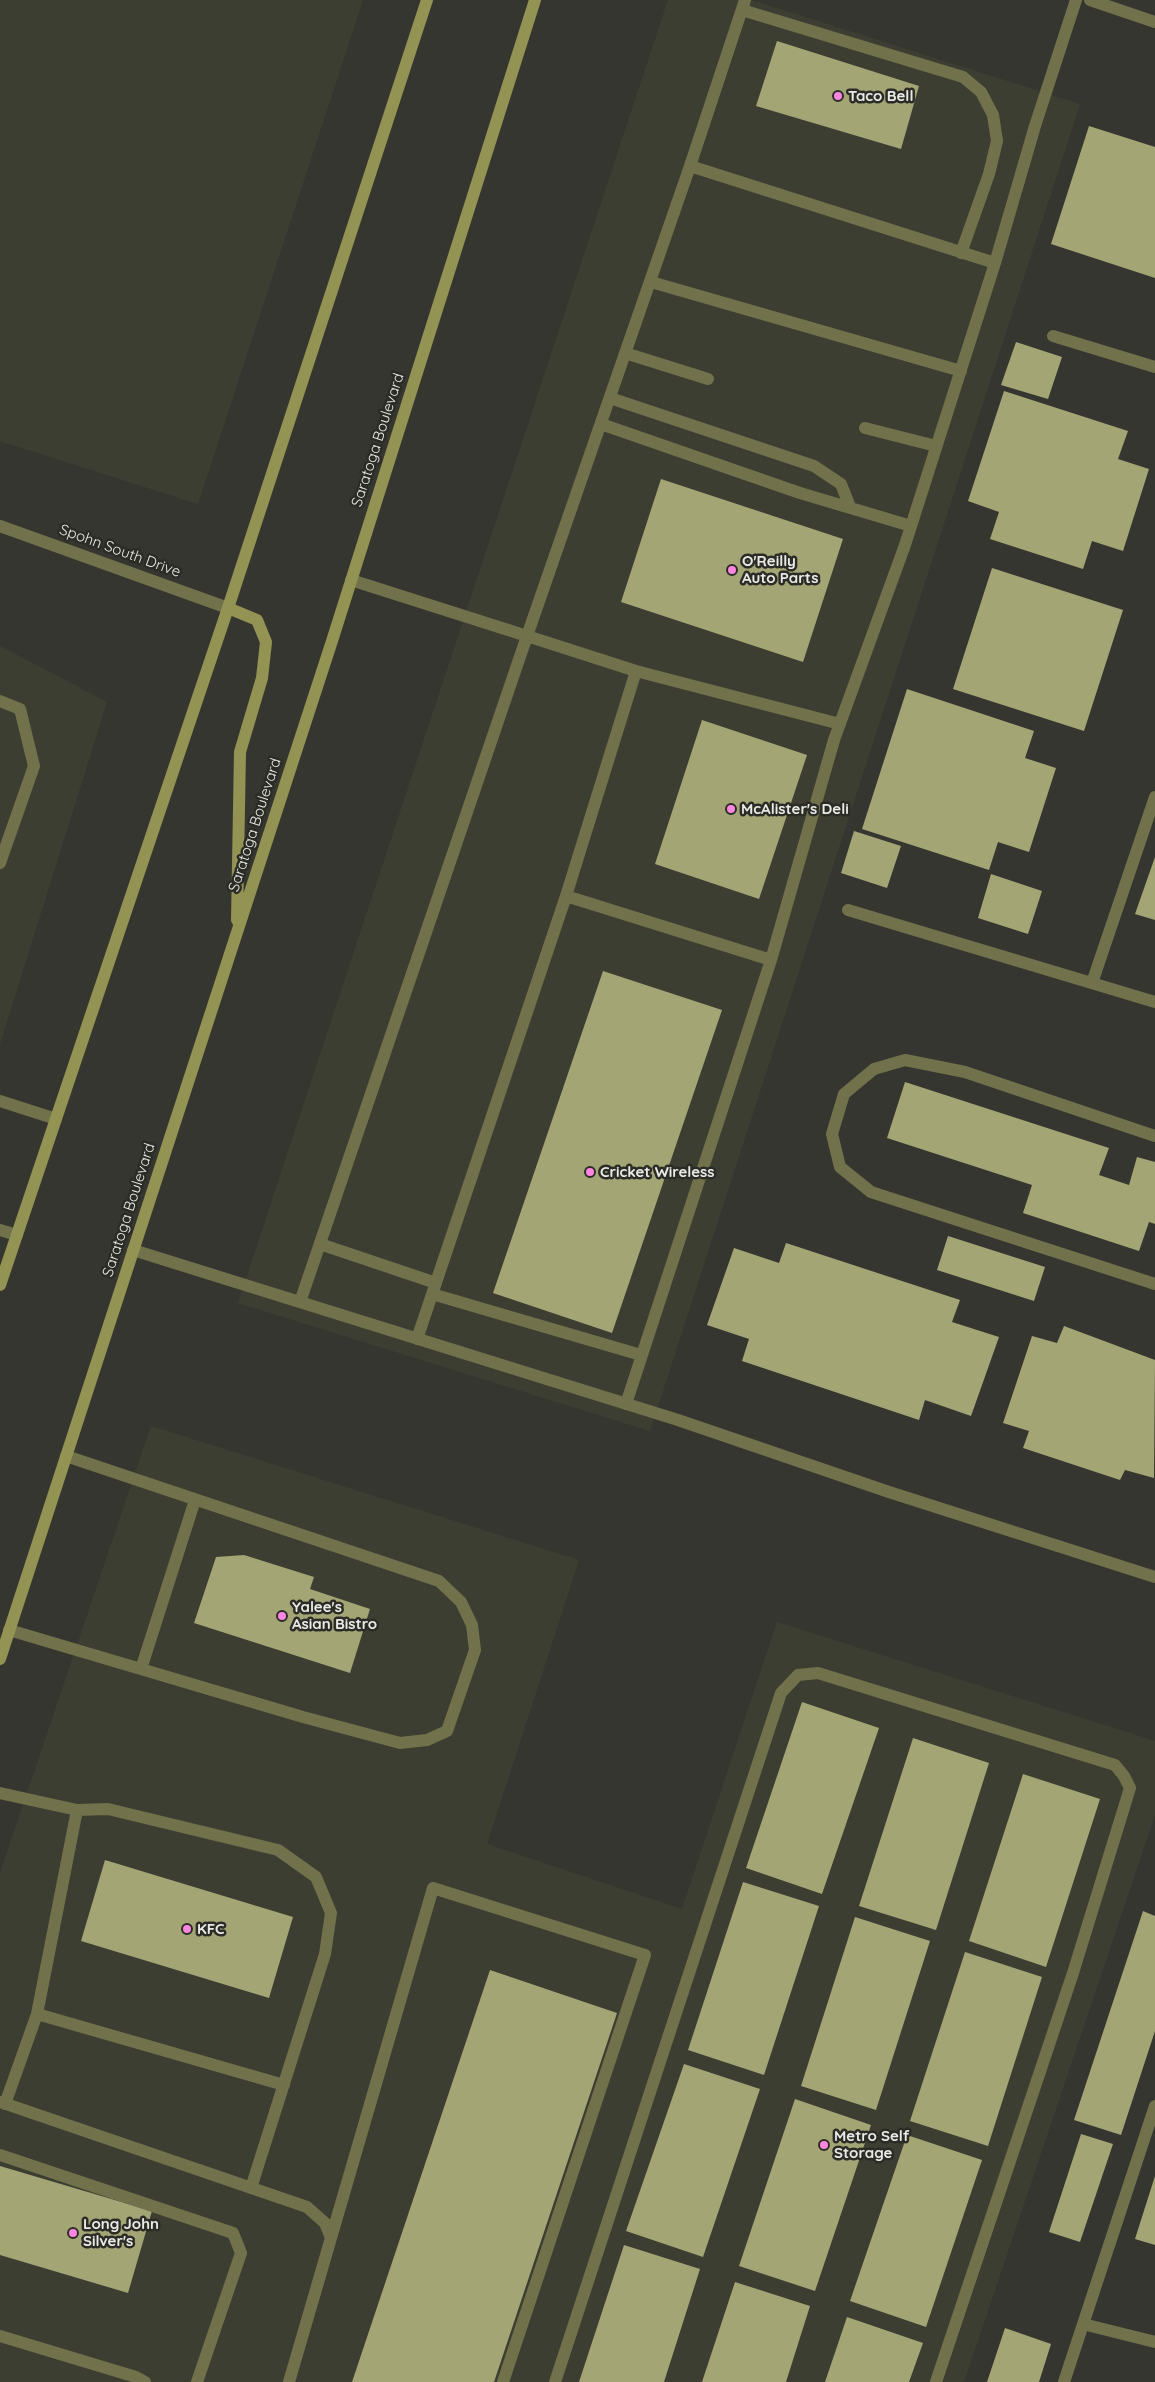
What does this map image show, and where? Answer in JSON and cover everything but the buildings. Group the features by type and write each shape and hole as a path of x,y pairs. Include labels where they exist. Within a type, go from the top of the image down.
{"main road":[{"path":"0,1285 228,608 427,0"},
{"name":"Saratoga Boulevard","path":"0,1659 351,580 535,0"},
{"path":"228,608 257,620 266,642 262,678 240,752 237,932"}],"street":[{"path":"626,1404 771,960 840,724 911,526 1076,0"},
{"path":"1090,0 1155,22"},
{"path":"300,1302 744,5 963,78 981,92 993,115 997,141 989,174 961,253"},
{"path":"690,166 995,263"},
{"path":"650,282 961,371"},
{"path":"1053,336 1155,367"},
{"path":"626,353 708,379"},
{"path":"610,398 814,466 841,484 850,507"},
{"path":"601,424 800,493 911,526"},
{"path":"865,428 936,446"},
{"name":"Spohn South Drive","path":"0,526 228,608"},
{"path":"351,580 636,671 840,724"},
{"path":"417,1340 566,896 636,671"},
{"path":"0,701 20,709 34,766 0,863"},
{"path":"1092,983 1155,797"},
{"path":"566,896 771,960"},
{"path":"848,910 1155,1002"},
{"path":"1155,1136 965,1072 905,1060 874,1069 844,1094 832,1134 840,1167 871,1192 1155,1284"},
{"path":"0,1101 56,1119"},
{"path":"0,1230 17,1236"},
{"path":"320,1244 434,1289 642,1355"},
{"path":"133,1250 626,1404 889,1492 1155,1577"},
{"path":"9,1630 400,1743 427,1740 447,1731 475,1650 472,1625 460,1602 439,1581 66,1456"},
{"path":"141,1669 195,1500"},
{"path":"555,2382 781,1693 798,1675 818,1672 1115,1765 1124,1776 1130,1788 1073,1974 936,2382"},
{"path":"0,1793 77,1810 108,1809 278,1850 316,1877 331,1913 325,1954 251,2188"},
{"path":"77,1810 37,2014 3,2103 307,2207 325,2223 331,2238"},
{"path":"289,2382 433,1888 645,1955 503,2382"},
{"path":"37,2014 284,2085"},
{"path":"1064,2382 1155,2106"},
{"path":"0,2155 233,2233 241,2253 197,2382"},
{"path":"1083,2324 1155,2342"},
{"path":"0,2336 136,2377 145,2382"}],"shaded area":[{"path":"0,0 363,0 198,504 0,441"},
{"path":"668,0 751,0 1080,104 650,1431 238,1303"},
{"path":"0,646 107,702 0,1044"},
{"path":"151,1426 579,1560 487,1844 682,1909 777,1622 1155,1741 1155,1815 964,2382 0,2382 0,1873"}],"place":[{"name":"Taco Bell","path":"838,96"},
{"name":"O'Reilly Auto Parts","path":"732,570"},
{"name":"McAlister's Deli","path":"731,809"},
{"name":"Cricket Wireless","path":"590,1172"},
{"name":"Yalee's Asian Bistro","path":"282,1616"},
{"name":"KFC","path":"187,1929"},
{"name":"Metro Self Storage","path":"824,2145"},
{"name":"Long John Silver's","path":"73,2233"}]}
